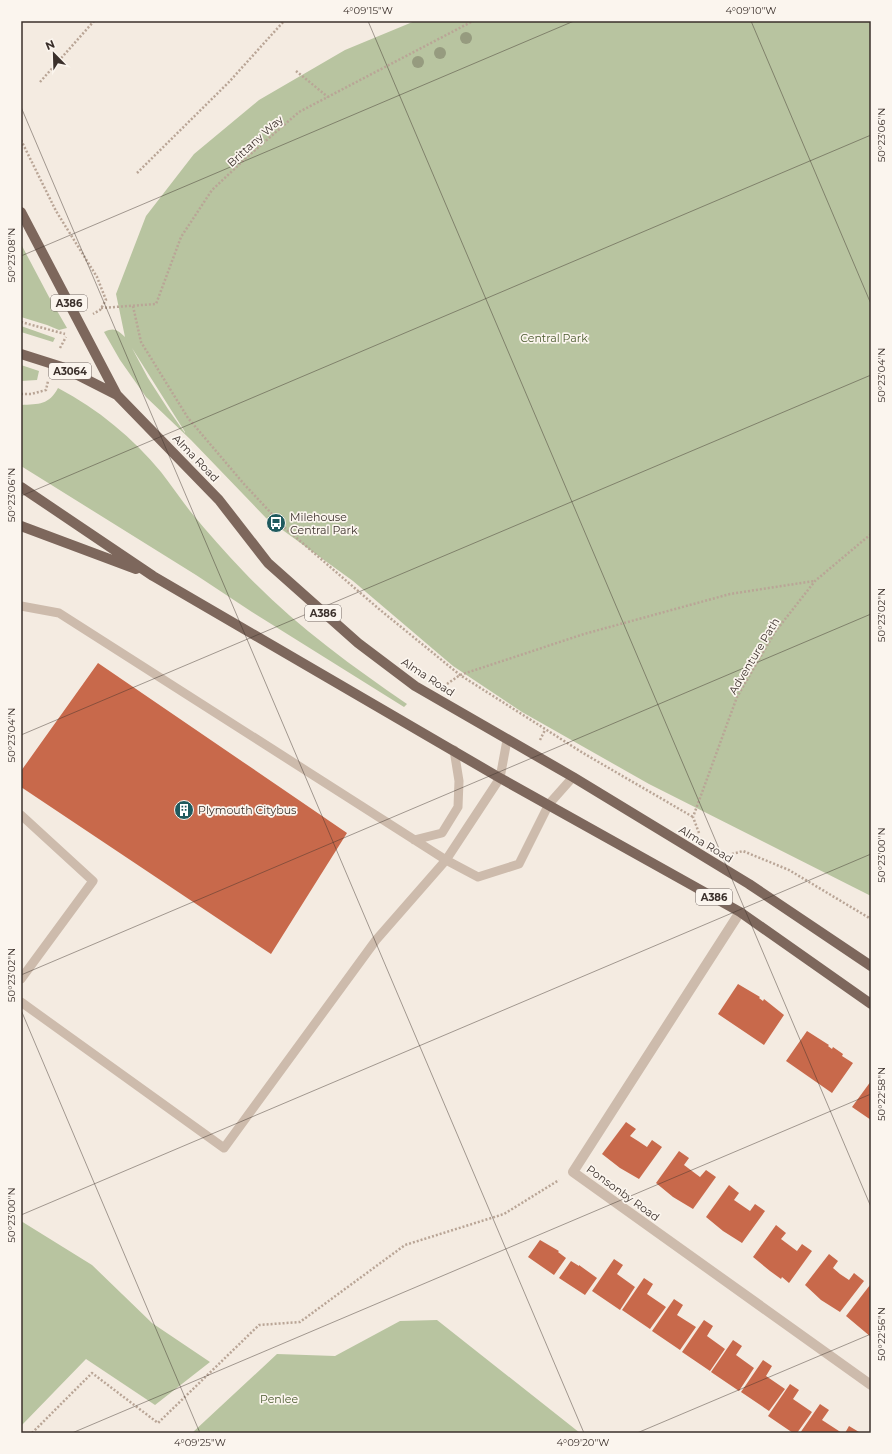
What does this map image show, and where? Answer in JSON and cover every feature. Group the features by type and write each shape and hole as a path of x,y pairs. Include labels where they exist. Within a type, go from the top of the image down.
{"main road":[{"name":"A386","path":"21,212 117,395"},
{"name":"Alma Road","path":"21,354 62,367 117,395 219,500 268,563 358,643 415,686 573,777 749,884 871,966"},
{"name":"A386","path":"21,487 153,576 500,778 740,912 871,1004"},
{"name":"A386","path":"21,526 153,576"}],"street":[{"name":"Ponsonby Road","path":"740,912 573,1172 871,1385"}],"lane":[{"path":"21,606 59,613 414,840 446,860 478,877 519,864 549,804 573,777"},
{"path":"21,1002 224,1148 376,940 446,860 500,778 507,740"},
{"path":"414,840 442,833 458,807 460,781 454,750"},
{"path":"21,816 93,881 21,979"}],"path":[{"path":"40,82 94,21"},
{"path":"137,173 229,82 284,21"},
{"name":"Brittany Way","path":"100,308 156,304 181,237 212,190 299,112 473,21"},
{"path":"296,72 328,97"},
{"path":"21,140 56,211 97,277 106,300 100,308 79,322"},
{"path":"133,306 141,342 188,418 244,484 285,528 379,609 460,675 583,753 693,817 709,860 743,851 789,870 871,919"},
{"path":"21,322 67,335"},
{"name":"Adventure Path","path":"693,817 737,697 775,632 815,581 871,534"},
{"path":"431,695 460,675 584,634 730,594 815,581"},
{"path":"32,1433 92,1373 158,1423 259,1326 300,1322 405,1245 504,1214 573,1172"}],"green space":[{"name":"Central Park","path":"415,21 871,21 871,896 649,784 522,712 453,666 353,581 266,518 191,440 146,397 120,360 104,332 116,330 125,337 116,294 146,216 194,154 259,100 345,50","holes":["132,348 185,432 148,378"]},
{"path":"21,244 67,328 59,330 21,317"},
{"path":"21,326 55,338 53,342 21,332"},
{"path":"21,365 39,371 37,380 21,381"},
{"path":"58,388 73,396 101,415 139,447 161,472 190,511 262,591 343,659 407,704 404,707 21,466 21,405 38,404 47,401 55,394"},
{"path":"21,1221 92,1265 152,1323 210,1362 155,1405 86,1359 21,1426"},
{"name":"Penlee","path":"437,1320 580,1433 192,1433 277,1354 335,1356 400,1321"}],"building":[{"name":"Plymouth Citybus","path":"98,663 347,833 271,954 21,787 21,771"},
{"path":"738,984 760,997 759,998 763,1001 764,999 784,1015 764,1045 718,1014"},
{"path":"807,1031 829,1045 828,1046 832,1049 833,1047 843,1054 842,1056 853,1063 832,1093 786,1061"},
{"path":"871,1081 871,1120 852,1107"},
{"path":"626,1122 636,1129 630,1136 647,1147 652,1140 662,1147 639,1179 620,1168 602,1154"},
{"path":"679,1151 689,1158 684,1165 700,1177 706,1170 716,1177 693,1209 673,1197 656,1183"},
{"path":"729,1185 739,1193 734,1200 750,1211 755,1204 765,1211 742,1243 723,1231 706,1217"},
{"path":"776,1225 786,1233 781,1239 797,1251 802,1244 812,1251 789,1283 782,1277 781,1279 753,1257"},
{"path":"540,1240 559,1251 558,1252 566,1258 554,1275 528,1257"},
{"path":"829,1254 838,1261 833,1268 840,1274 849,1280 854,1273 864,1281 840,1312 821,1300 805,1285"},
{"path":"614,1259 623,1265 617,1274 635,1287 620,1310 592,1291"},
{"path":"571,1261 597,1278 585,1295 559,1278"},
{"path":"644,1278 653,1284 647,1294 666,1307 650,1329 622,1310"},
{"path":"870,1285 871,1286 871,1337 846,1316"},
{"path":"674,1299 683,1305 677,1315 696,1327 680,1350 652,1331"},
{"path":"704,1320 713,1326 707,1336 725,1349 710,1371 682,1352"},
{"path":"733,1340 742,1346 736,1355 754,1368 739,1391 711,1372"},
{"path":"763,1360 772,1366 766,1376 785,1389 769,1411 741,1392"},
{"path":"790,1384 799,1390 793,1399 812,1412 797,1433 793,1433 768,1416"},
{"path":"820,1404 829,1410 822,1420 842,1433 800,1433"},
{"path":"849,1426 859,1432 845,1433"}],"place":[{"name":"Milehouse Central Park","path":"276,523"},
{"name":"Plymouth Citybus","path":"184,810"}]}
